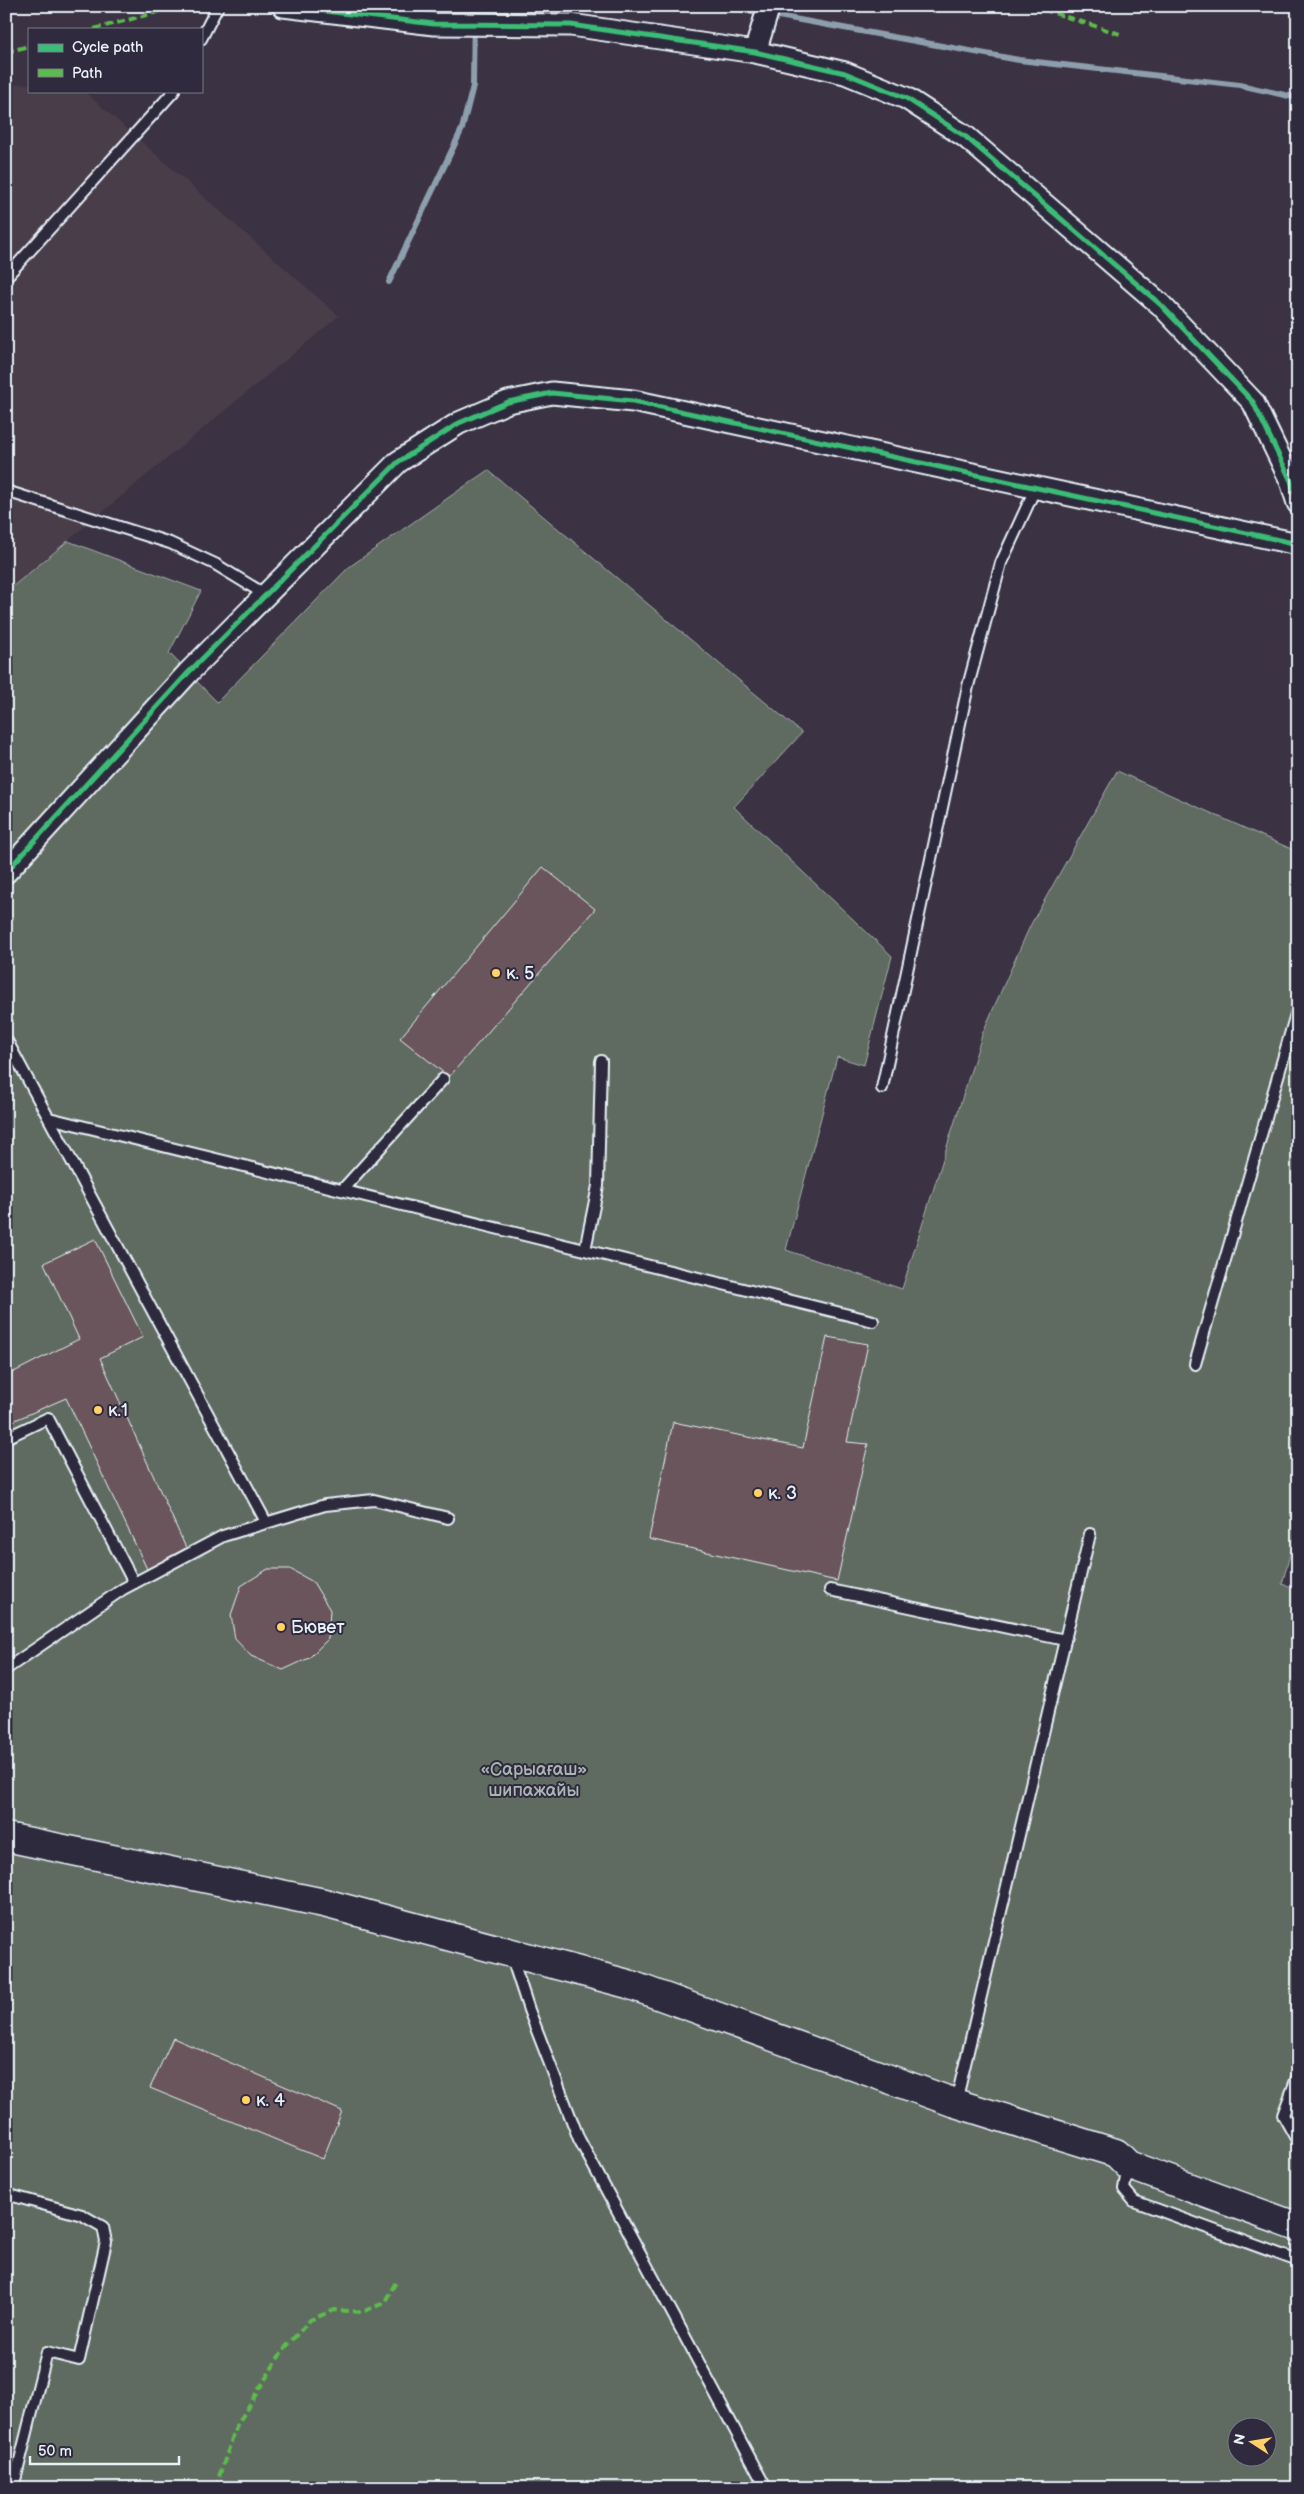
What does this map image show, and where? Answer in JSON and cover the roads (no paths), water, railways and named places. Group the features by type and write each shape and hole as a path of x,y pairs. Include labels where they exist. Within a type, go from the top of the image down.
{"main road":[{"path":"6,1837 324,1903 628,1984 955,2103 1116,2153 1128,2165 1298,2227"}],"street":[{"path":"283,6 434,24 571,24 755,52 854,77 906,98 966,137 1160,304 1253,402 1291,481 1298,503"},
{"path":"755,52 768,6"},
{"path":"6,872 188,673 398,462 458,423 508,402 552,393 633,401 1298,544"}],"lane":[{"path":"202,37 218,6"},
{"path":"6,277 173,92"},
{"path":"882,1088 968,686 1001,562 1036,487"},
{"path":"6,492 170,542 215,564 266,595"},
{"path":"1195,1364 1298,1007"},
{"path":"6,1039 266,1522"},
{"path":"585,1250 598,1186 602,1061"},
{"path":"342,1190 443,1079"},
{"path":"49,1118 873,1321"},
{"path":"6,1438 48,1418 134,1582"},
{"path":"6,1669 134,1582 223,1536 325,1504 374,1500 448,1518"},
{"path":"955,2103 1090,1534"},
{"path":"830,1590 1065,1640"},
{"path":"510,1952 529,2010 579,2139 766,2488"},
{"path":"1298,2075 1283,2115 1298,2142"},
{"path":"1128,2165 1124,2189 1134,2201 1298,2260"},
{"path":"6,2194 82,2215 103,2227 106,2242 79,2360 47,2352 13,2488"}],"waterway":[{"path":"389,282 462,129 473,86 474,6"},
{"path":"723,6 1019,60 1240,85 1298,98"}],"place":[{"name":"к. 5","path":"496,973"},
{"name":"к.1","path":"98,1410"},
{"name":"к. 3","path":"758,1493"},
{"name":"Бювет","path":"281,1627"},
{"name":"к. 4","path":"246,2100"}],"park label":[{"name":"«Сарыағаш» шипажайы","path":"534,1779"}]}
